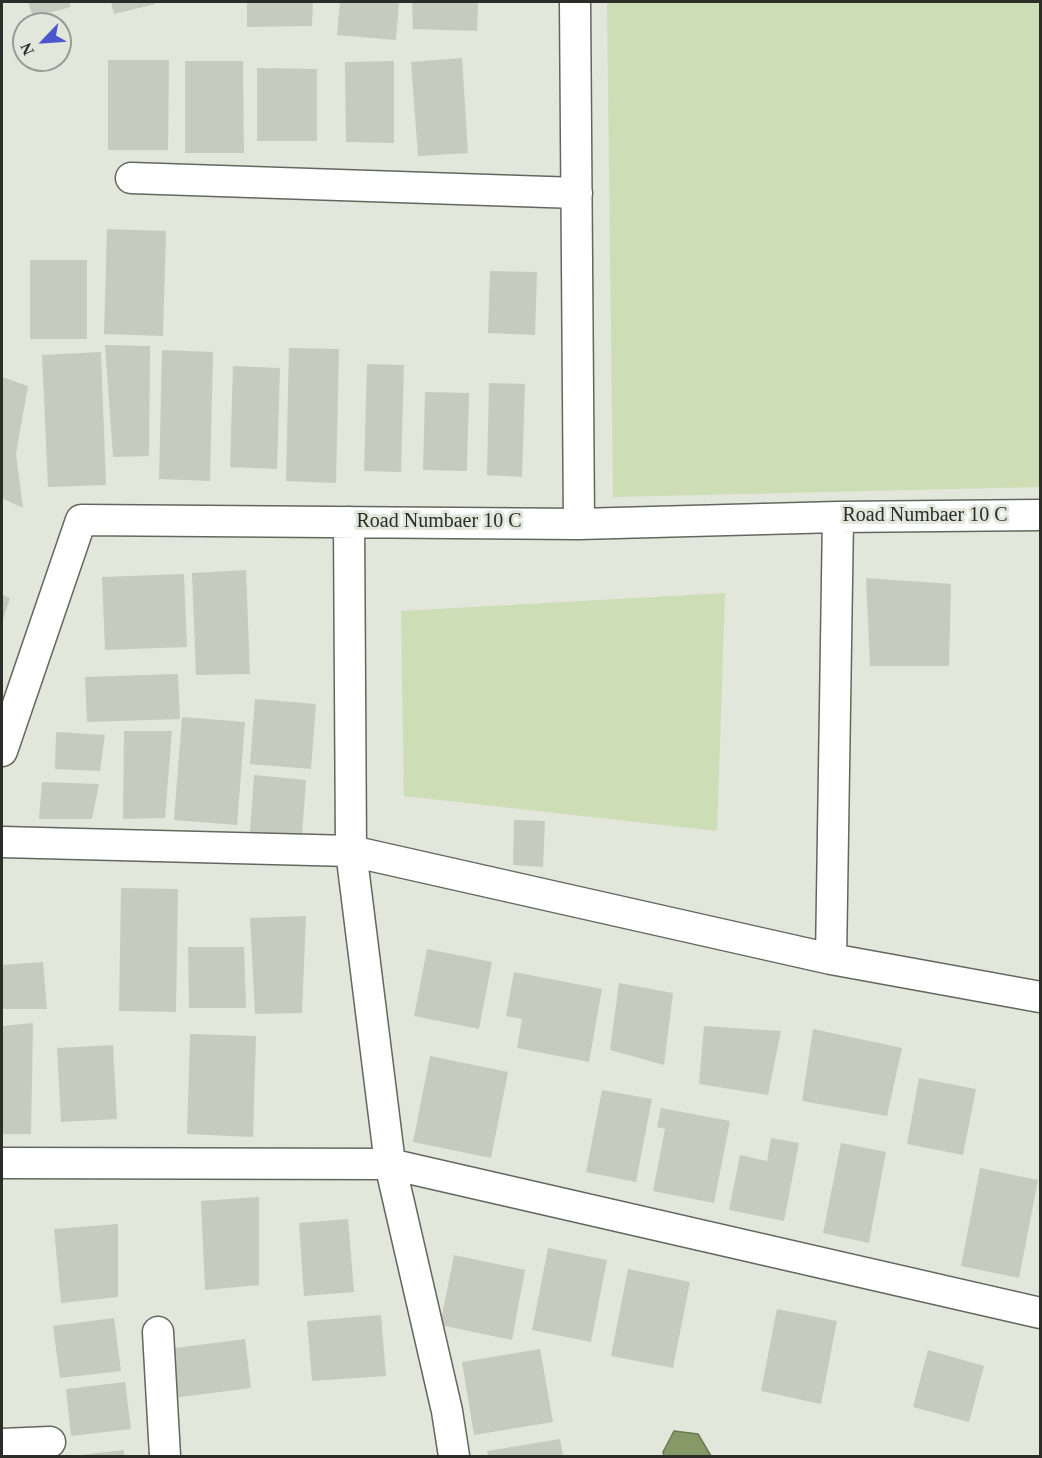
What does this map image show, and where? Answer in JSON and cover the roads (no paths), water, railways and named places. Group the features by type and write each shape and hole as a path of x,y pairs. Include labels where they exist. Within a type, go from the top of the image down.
{"street":[{"path":"575,2 579,524"},
{"path":"131,178 577,193"},
{"name":"Road Numbaer 10 C","path":"2,751 81,520 579,524 838,517 1041,515"},
{"path":"831,958 838,517"},
{"path":"349,522 351,850 390,1164 447,1411 454,1456"},
{"path":"2,842 351,850 831,958 1041,997"},
{"path":"2,1163 390,1164 1041,1313"},
{"path":"158,1332 165,1456"},
{"path":"2,1444 50,1442"}]}
